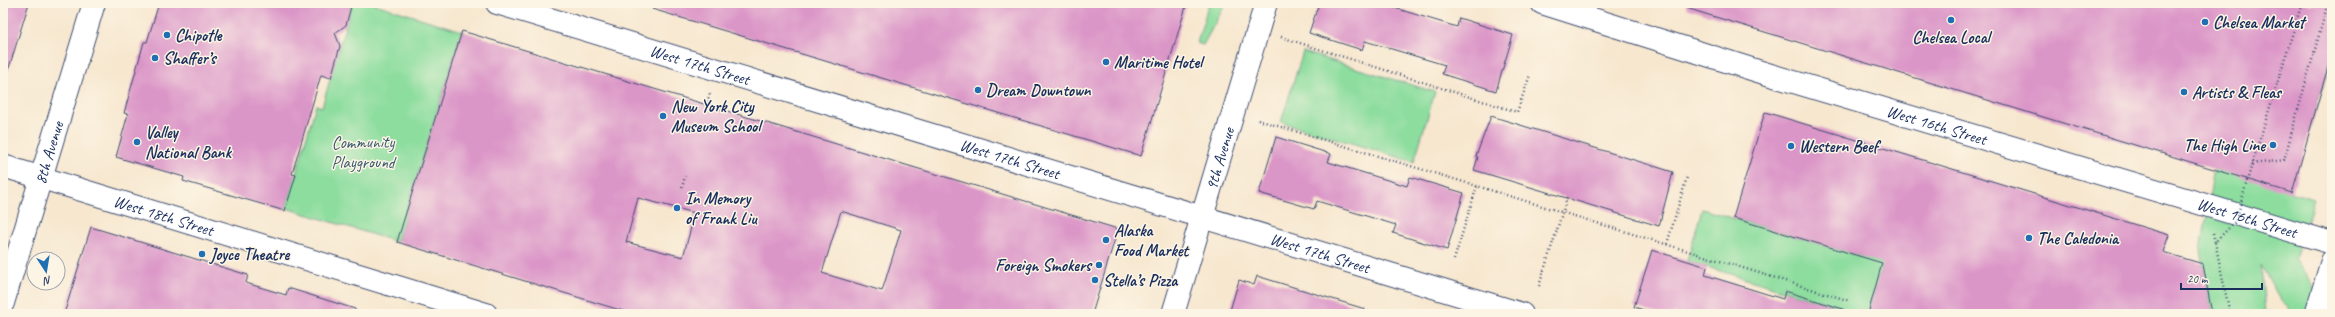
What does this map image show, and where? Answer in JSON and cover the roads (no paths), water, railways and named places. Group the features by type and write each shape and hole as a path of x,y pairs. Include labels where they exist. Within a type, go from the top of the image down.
{"street":[{"name":"8th Avenue","path":"3,303 94,3"},
{"name":"West 17th Street","path":"497,3 1522,314"},
{"name":"9th Avenue","path":"1173,314 1266,3"},
{"name":"West 16th Street","path":"1542,3 1764,73 2332,243"},
{"name":"West 18th Street","path":"3,166 486,314"},
{"path":"2316,314 2332,261"}],"place":[{"name":"Chelsea Local","path":"1951,20"},
{"name":"Chelsea Market","path":"2205,22"},
{"name":"Chipotle","path":"167,35"},
{"name":"Shaffer’s","path":"155,58"},
{"name":"Maritime Hotel","path":"1106,62"},
{"name":"Dream Downtown","path":"978,90"},
{"name":"Artists & Fleas","path":"2184,92"},
{"name":"New York City Museum School","path":"663,116"},
{"name":"Valley National Bank","path":"137,142"},
{"name":"The High Line","path":"2273,145"},
{"name":"Western Beef","path":"1791,146"},
{"name":"In Memory of Frank Liu","path":"677,208"},
{"name":"The Caledonia","path":"2029,238"},
{"name":"Alaska Food Market","path":"1106,240"},
{"name":"Joyce Theatre","path":"202,254"},
{"name":"Foreign Smokers","path":"1099,265"},
{"name":"Stella’s Pizza","path":"1095,280"}],"park label":[{"name":"Community Playground","path":"363,152"}]}
